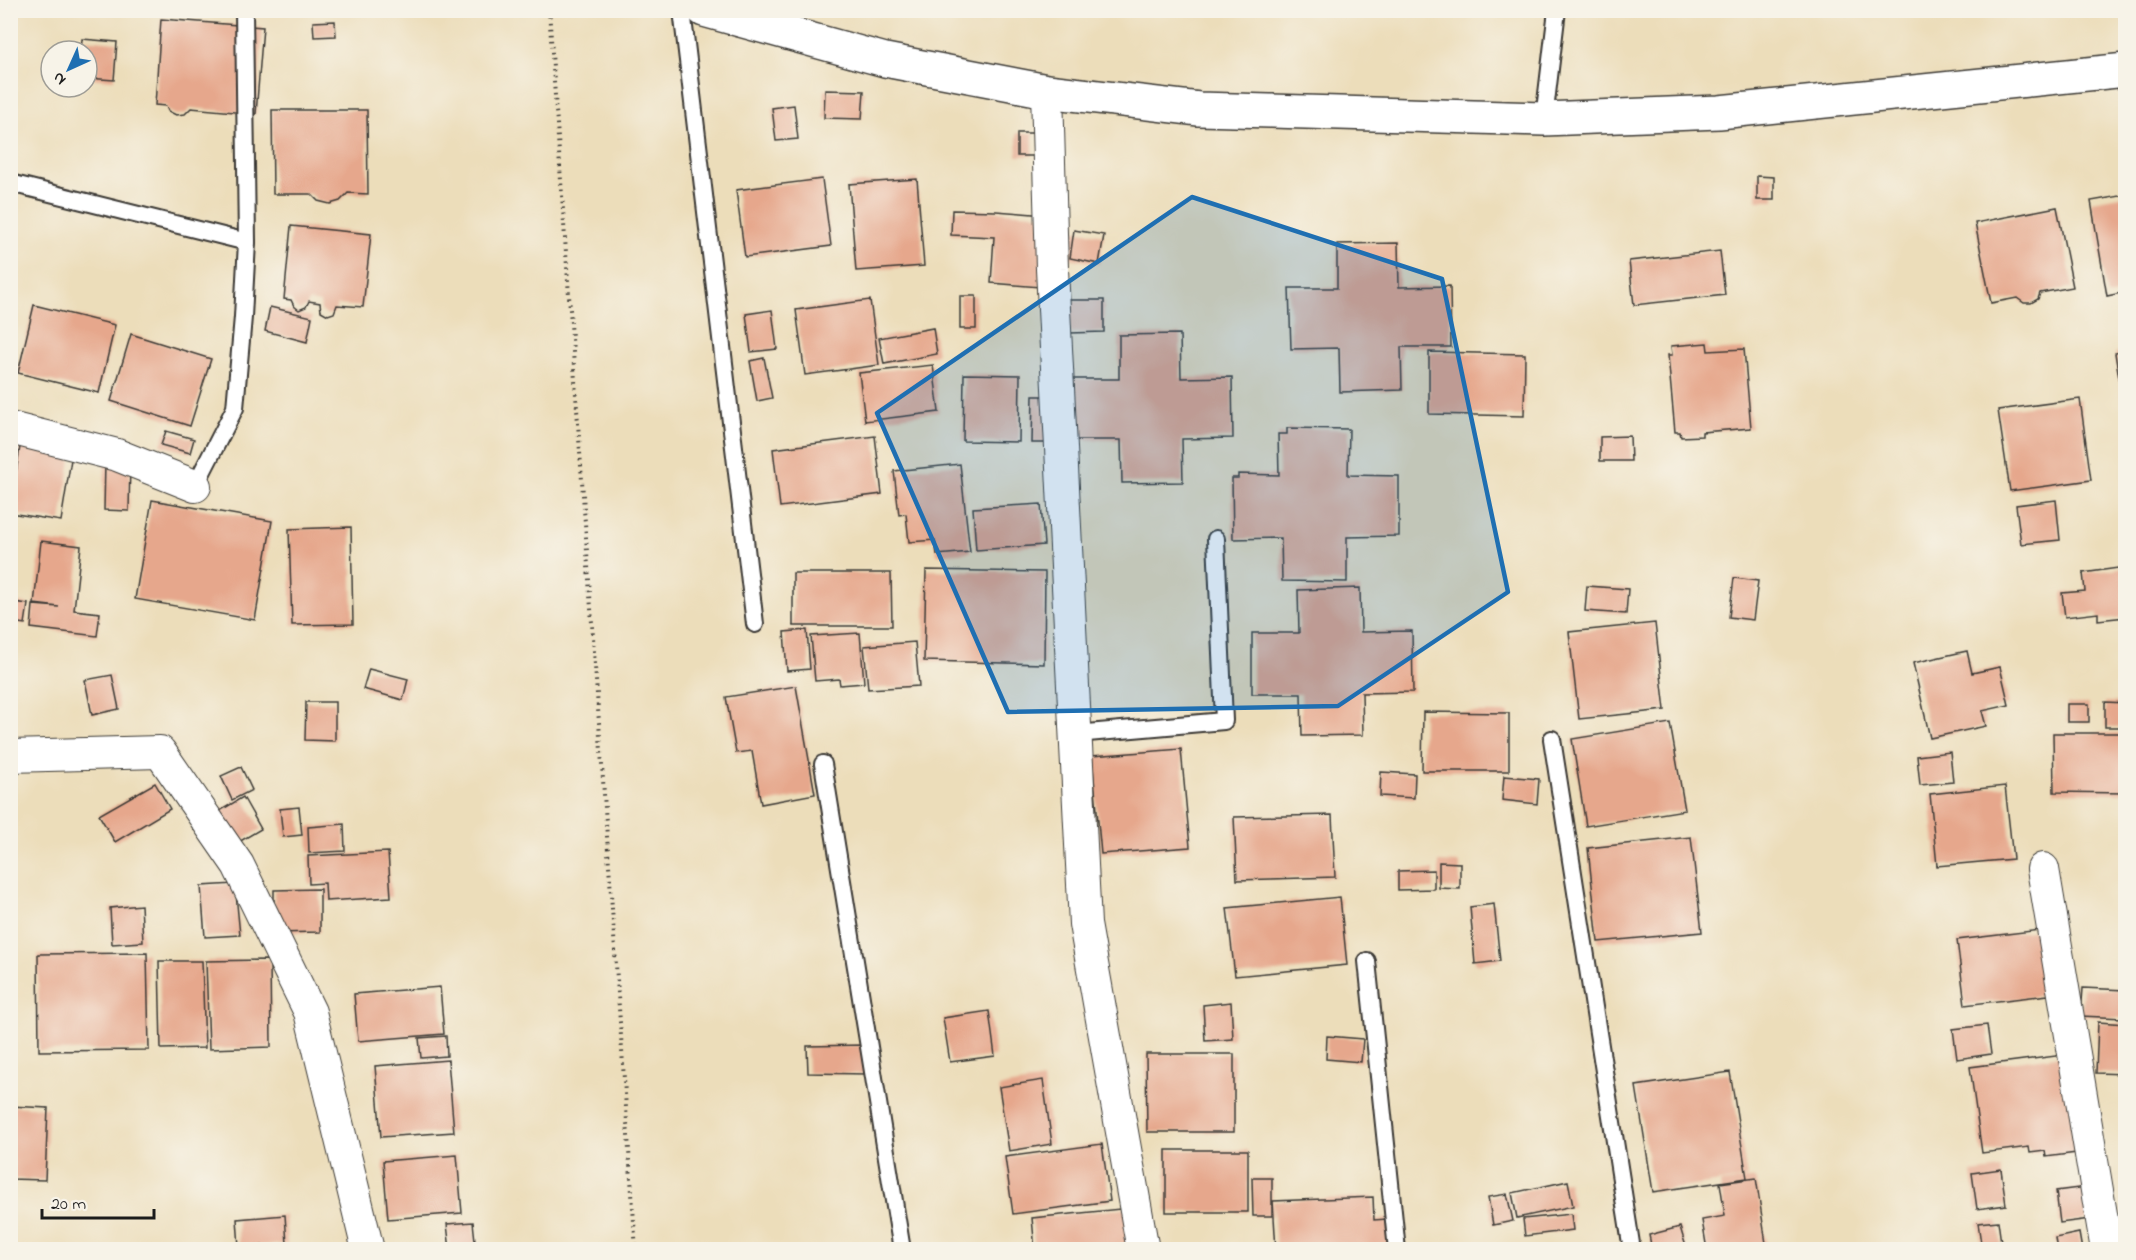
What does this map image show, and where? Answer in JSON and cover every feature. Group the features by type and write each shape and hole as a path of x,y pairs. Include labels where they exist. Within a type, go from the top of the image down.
{"street":[{"path":"705,10 885,60 1047,92 1199,109 1544,119 1719,112 2126,70"},
{"path":"1047,92 1052,269 1085,924 1143,1250"},
{"path":"10,428 117,455 195,486"},
{"path":"10,756 160,752 238,865 310,1012 368,1250"},
{"path":"2043,869 2107,1250"}],"lane":[{"path":"195,486 235,408 247,242 244,10"},
{"path":"682,10 755,624"},
{"path":"1544,119 1557,10"},
{"path":"10,183 247,242"},
{"path":"1076,734 1224,721 1216,539"},
{"path":"1552,739 1632,1250"},
{"path":"824,764 902,1250"},
{"path":"1367,961 1397,1250"}],"path":[{"path":"549,10 636,1250"}],"highlighted area":[{"path":"1192,197 1442,279 1508,592 1338,706 1008,712 877,413"}],"building":[{"path":"161,19 263,27 256,114 191,108 185,114 176,115 168,111 166,106 155,105"},
{"path":"335,21 336,36 314,37 313,22"},
{"path":"99,40 117,42 114,80 99,79"},
{"path":"825,90 864,91 862,119 824,118"},
{"path":"794,105 798,139 776,141 772,108"},
{"path":"272,110 367,110 368,194 348,193 340,201 330,204 318,201 311,194 273,194"},
{"path":"1017,133 1033,133 1033,156 1017,156"},
{"path":"1757,176 1774,177 1774,200 1757,200"},
{"path":"822,179 831,246 745,257 736,190"},
{"path":"917,179 924,266 856,271 849,184"},
{"path":"2126,195 2126,292 2107,296 2091,201"},
{"path":"2057,207 2073,287 2040,293 2038,299 2031,303 2024,303 2017,298 1991,303 1975,223"},
{"path":"952,210 1045,215 1040,287 991,283 994,237 951,235"},
{"path":"291,226 371,234 363,307 337,305 334,313 328,315 321,311 320,303 309,301 306,307 299,310 291,300 284,299"},
{"path":"1074,230 1104,235 1099,264 1070,258"},
{"path":"1398,243 1399,287 1450,286 1451,347 1401,347 1402,390 1340,392 1339,348 1291,349 1289,288 1337,288 1337,244"},
{"path":"1720,251 1725,295 1634,305 1629,261"},
{"path":"960,296 976,296 976,329 960,329"},
{"path":"870,300 879,365 805,375 796,310"},
{"path":"1069,300 1104,300 1104,332 1070,333"},
{"path":"34,305 115,325 99,393 18,373"},
{"path":"270,307 312,317 307,342 265,331"},
{"path":"772,310 777,349 751,352 746,314"},
{"path":"933,328 937,354 884,364 879,338"},
{"path":"131,334 211,359 190,426 111,401"},
{"path":"1180,334 1181,378 1232,377 1233,438 1182,439 1183,482 1122,483 1121,440 1073,440 1071,379 1119,379 1119,335"},
{"path":"1707,343 1708,351 1744,349 1751,428 1702,432 1702,436 1681,437 1680,432 1675,432 1668,355 1672,355 1671,346"},
{"path":"2126,351 2126,409 2124,409 2115,353"},
{"path":"1429,352 1525,354 1524,416 1429,414"},
{"path":"764,358 772,398 757,401 750,361"},
{"path":"933,365 939,412 865,421 859,373"},
{"path":"964,374 1020,375 1019,442 963,441"},
{"path":"1033,396 1051,396 1050,443 1032,443"},
{"path":"2080,399 2091,480 2010,491 1998,410"},
{"path":"1287,428 1349,429 1348,475 1399,476 1399,536 1347,537 1347,582 1282,581 1281,538 1233,539 1232,478 1238,478 1238,474 1279,475 1278,434 1287,434"},
{"path":"166,431 194,439 190,453 161,445"},
{"path":"875,436 882,494 780,507 773,449"},
{"path":"1630,436 1631,461 1600,461 1600,437"},
{"path":"21,440 73,447 61,521 10,513"},
{"path":"105,462 130,462 129,511 104,510"},
{"path":"960,464 970,552 937,555 935,540 909,542 906,514 899,515 894,471"},
{"path":"152,500 272,521 255,620 135,599"},
{"path":"2056,500 2060,540 2021,544 2016,505"},
{"path":"1041,504 1044,545 976,550 973,508"},
{"path":"351,527 353,624 292,625 289,529"},
{"path":"41,541 81,546 74,610 100,613 97,636 31,628 33,605 59,607 34,604"},
{"path":"2125,567 2126,617 2098,620 2098,613 2065,617 2062,593 2085,591 2083,573"},
{"path":"926,570 1045,572 1044,664 924,661"},
{"path":"793,573 891,573 892,626 793,626"},
{"path":"1734,578 1758,581 1753,620 1729,617"},
{"path":"1587,586 1628,589 1626,614 1585,611"},
{"path":"1360,588 1361,632 1412,631 1413,692 1362,693 1363,735 1302,736 1301,694 1252,694 1252,633 1299,633 1298,590"},
{"path":"14,602 28,604 25,624 12,622"},
{"path":"1655,623 1665,710 1579,719 1569,632"},
{"path":"807,630 810,669 787,671 784,632"},
{"path":"860,633 864,683 840,685 839,679 815,681 811,636"},
{"path":"915,642 919,686 868,689 864,646"},
{"path":"1967,651 1972,673 2000,667 2009,705 1982,711 1986,726 1930,738 1913,663"},
{"path":"369,669 408,679 403,700 363,689"},
{"path":"112,675 119,709 92,715 85,680"},
{"path":"796,686 815,794 761,804 752,751 736,753 726,697"},
{"path":"306,702 335,702 335,741 305,740"},
{"path":"2105,702 2126,703 2126,727 2105,727"},
{"path":"2067,704 2089,704 2089,722 2067,722"},
{"path":"1423,712 1509,713 1509,771 1422,771"},
{"path":"1670,723 1685,810 1586,826 1572,739"},
{"path":"2053,733 2126,733 2126,793 2054,792"},
{"path":"1181,749 1190,847 1101,854 1092,756"},
{"path":"1950,752 1953,782 1920,785 1917,756"},
{"path":"241,767 252,790 232,800 221,776"},
{"path":"1381,772 1415,774 1414,798 1380,796"},
{"path":"1504,776 1539,779 1537,804 1502,800"},
{"path":"155,783 170,809 115,842 99,815"},
{"path":"2005,786 2013,859 1937,866 1930,794"},
{"path":"243,797 261,829 232,846 213,815"},
{"path":"299,807 302,835 283,837 280,809"},
{"path":"1332,815 1335,877 1237,880 1234,817"},
{"path":"344,824 345,851 309,853 308,827"},
{"path":"1691,837 1702,932 1598,942 1588,848"},
{"path":"388,852 391,897 326,901 325,883 309,884 308,856"},
{"path":"1439,862 1460,863 1460,889 1439,888"},
{"path":"1434,870 1434,889 1398,890 1398,871"},
{"path":"235,884 240,935 205,937 201,886"},
{"path":"320,889 320,932 274,933 274,890"},
{"path":"1340,897 1347,965 1235,976 1227,908"},
{"path":"1494,904 1500,961 1475,964 1470,907"},
{"path":"141,905 143,942 112,944 110,908"},
{"path":"2040,930 2048,995 1965,1005 1957,940"},
{"path":"147,953 149,1050 39,1051 38,954"},
{"path":"270,960 271,1047 209,1049 206,961"},
{"path":"159,961 202,961 205,1048 161,1049"},
{"path":"440,987 444,1034 358,1041 354,994"},
{"path":"2083,988 2125,990 2123,1018 2081,1016"},
{"path":"1231,1002 1233,1039 1205,1041 1203,1005"},
{"path":"989,1011 995,1056 950,1062 943,1018"},
{"path":"2098,1022 2126,1024 2126,1074 2096,1073"},
{"path":"1987,1025 1991,1054 1957,1059 1953,1029"},
{"path":"446,1036 447,1056 421,1058 419,1038"},
{"path":"1327,1036 1363,1039 1361,1062 1326,1059"},
{"path":"865,1045 866,1074 808,1073 807,1046"},
{"path":"1146,1054 1234,1054 1234,1132 1147,1132"},
{"path":"2071,1054 2084,1152 2046,1157 2045,1151 2030,1153 2029,1147 1982,1153 1970,1067"},
{"path":"448,1060 454,1132 381,1137 375,1066"},
{"path":"1730,1072 1747,1178 1653,1192 1636,1086"},
{"path":"1043,1080 1052,1144 1009,1151 999,1087"},
{"path":"10,1106 48,1108 45,1180 10,1179"},
{"path":"1102,1144 1110,1201 1013,1214 1005,1157"},
{"path":"1166,1150 1248,1150 1248,1212 1166,1212"},
{"path":"457,1155 462,1213 388,1219 383,1161"},
{"path":"2001,1169 2006,1205 1977,1209 1972,1173"},
{"path":"1252,1178 1272,1178 1272,1216 1253,1216"},
{"path":"1756,1178 1767,1250 1707,1250 1702,1220 1725,1216 1720,1183"},
{"path":"1568,1181 1573,1206 1517,1218 1512,1193"},
{"path":"2086,1187 2090,1219 2060,1223 2056,1191"},
{"path":"1507,1194 1513,1221 1493,1225 1488,1197"},
{"path":"1373,1197 1374,1220 1387,1219 1395,1250 1276,1250 1273,1201"},
{"path":"1130,1208 1134,1250 1035,1250 1032,1218"},
{"path":"1571,1214 1573,1230 1525,1236 1523,1219"},
{"path":"285,1215 287,1244 239,1247 237,1219"},
{"path":"1998,1221 2002,1250 1982,1250 1978,1223"},
{"path":"473,1222 476,1250 450,1250 447,1224"},
{"path":"1680,1227 1687,1250 1652,1250 1649,1235"},
{"path":"2079,1233 2082,1250 2057,1250 2055,1238"}]}
